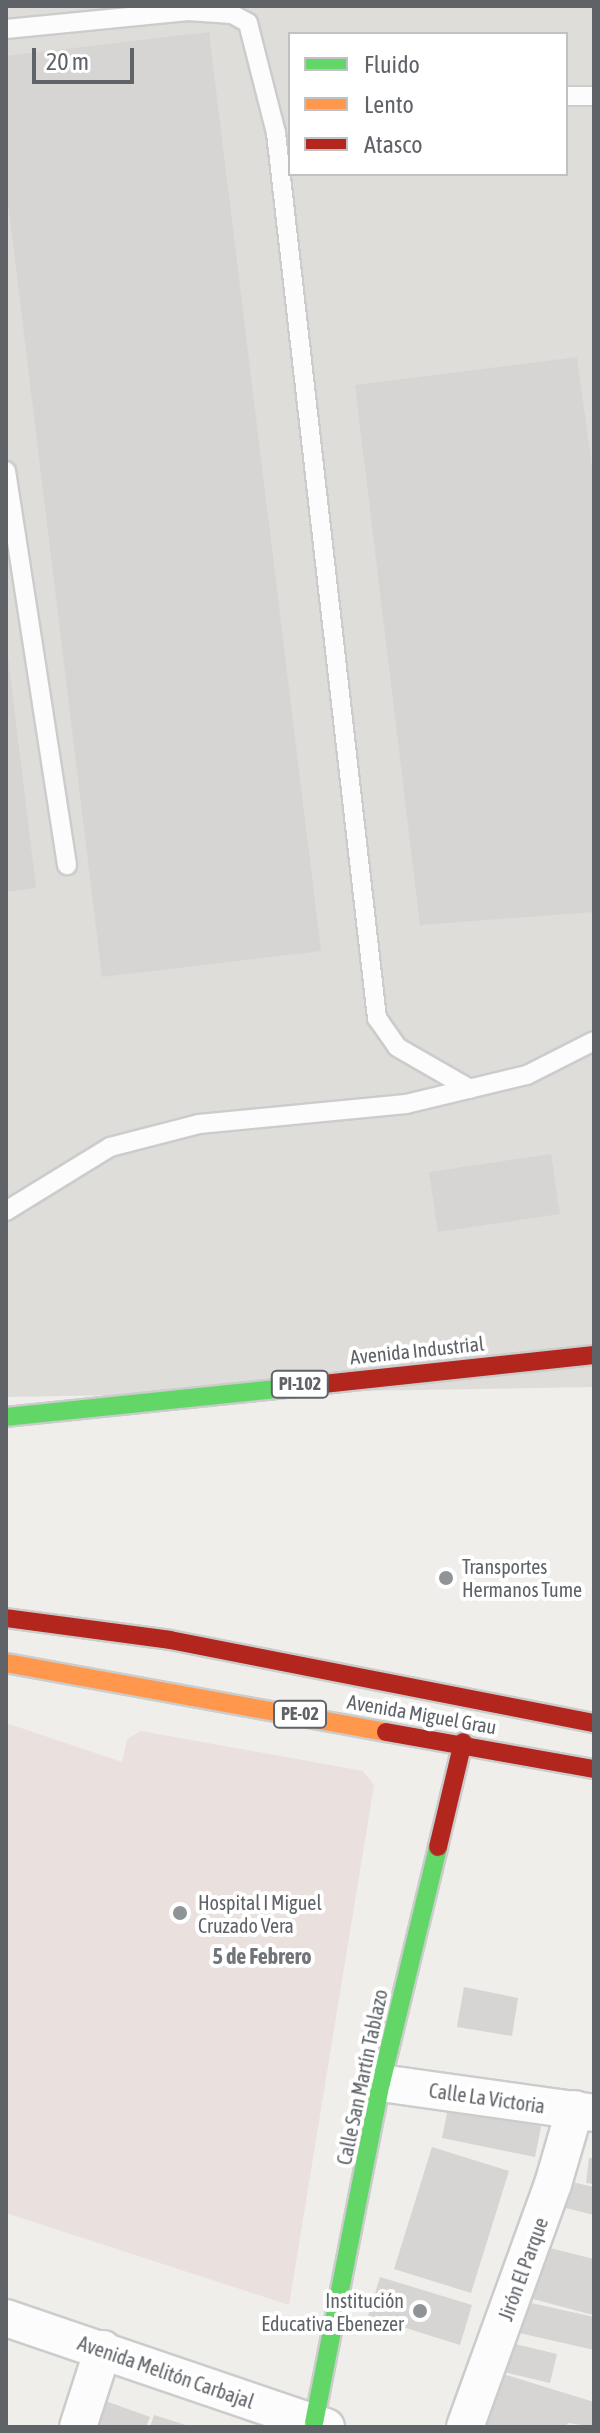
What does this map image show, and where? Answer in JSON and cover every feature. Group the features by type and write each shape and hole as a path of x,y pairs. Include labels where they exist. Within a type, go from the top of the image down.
{"main road":[{"name":"Avenida Industrial","path":"6,1417 594,1355"},
{"name":"Avenida Miguel Grau","path":"6,1618 170,1640 594,1723"},
{"name":"Avenida Miguel Grau","path":"6,1663 463,1742 594,1769"},
{"name":"Calle San Martín Tablazo","path":"320,2425 381,2083 463,1742"}],"street":[{"name":"Calle La Victoria","path":"381,2083 584,2111"},
{"name":"Jirón El Parque","path":"465,2427 553,2184 584,2111"},
{"name":"Avenida Melitón Carbajal","path":"6,2318 320,2425"},
{"path":"78,2427 103,2349"}],"lane":[{"path":"6,29 188,11 232,14 248,23 283,132 377,1018 397,1047 470,1089"},
{"path":"568,96 594,96"},
{"path":"6,471 67,865"},
{"path":"6,1211 110,1147 199,1124 406,1104 527,1075 594,1041"}],"shaded area":[{"path":"6,6 594,6 594,1387 6,1397"},
{"name":"Hospital I Miguel Cruzado Vera","path":"6,1723 122,1762 127,1739 141,1731 363,1771 374,1785 289,2305 6,2213"}],"building":[{"path":"209,32 321,951 102,977 6,186 6,56"},
{"path":"577,357 594,482 594,912 420,925 355,385"},
{"path":"6,640 36,888 6,892"},
{"path":"551,1154 560,1214 438,1232 429,1172"},
{"path":"464,1987 518,1998 512,2036 457,2027"},
{"path":"450,2098 543,2117 535,2157 442,2138"},
{"path":"432,2147 509,2171 471,2293 394,2269"},
{"path":"589,2158 594,2158 594,2184 586,2183"},
{"path":"568,2181 594,2187 594,2215 562,2207"},
{"path":"546,2247 594,2259 593,2315 533,2299"},
{"name":"Institución Educativa Ebenezer","path":"380,2277 472,2305 460,2345 368,2316"},
{"path":"522,2301 594,2317 594,2350 515,2332"},
{"path":"511,2343 557,2354 550,2383 504,2372"},
{"path":"503,2374 594,2402 594,2427 568,2423 566,2427 486,2427"},
{"path":"103,2400 150,2417 146,2427 94,2427"},
{"path":"154,2415 189,2426 189,2427 150,2427"}],"traffic: fast":[{"path":"6,1417 323,1384"},
{"path":"314,2423 381,2083 438,1847"}],"traffic: slow":[{"path":"6,1663 386,1732"}],"traffic: jam":[{"path":"323,1384 594,1355"},
{"path":"6,1618 170,1640 594,1723"},
{"path":"386,1732 594,1769"},
{"path":"438,1847 463,1742"}],"place":[{"name":"Transportes Hermanos Tume","path":"446,1578"},
{"name":"Hospital I Miguel Cruzado Vera","path":"180,1913"},
{"name":"Institución Educativa Ebenezer","path":"420,2311"}],"district":[{"name":"5 de Febrero","path":"262,1957"}]}
